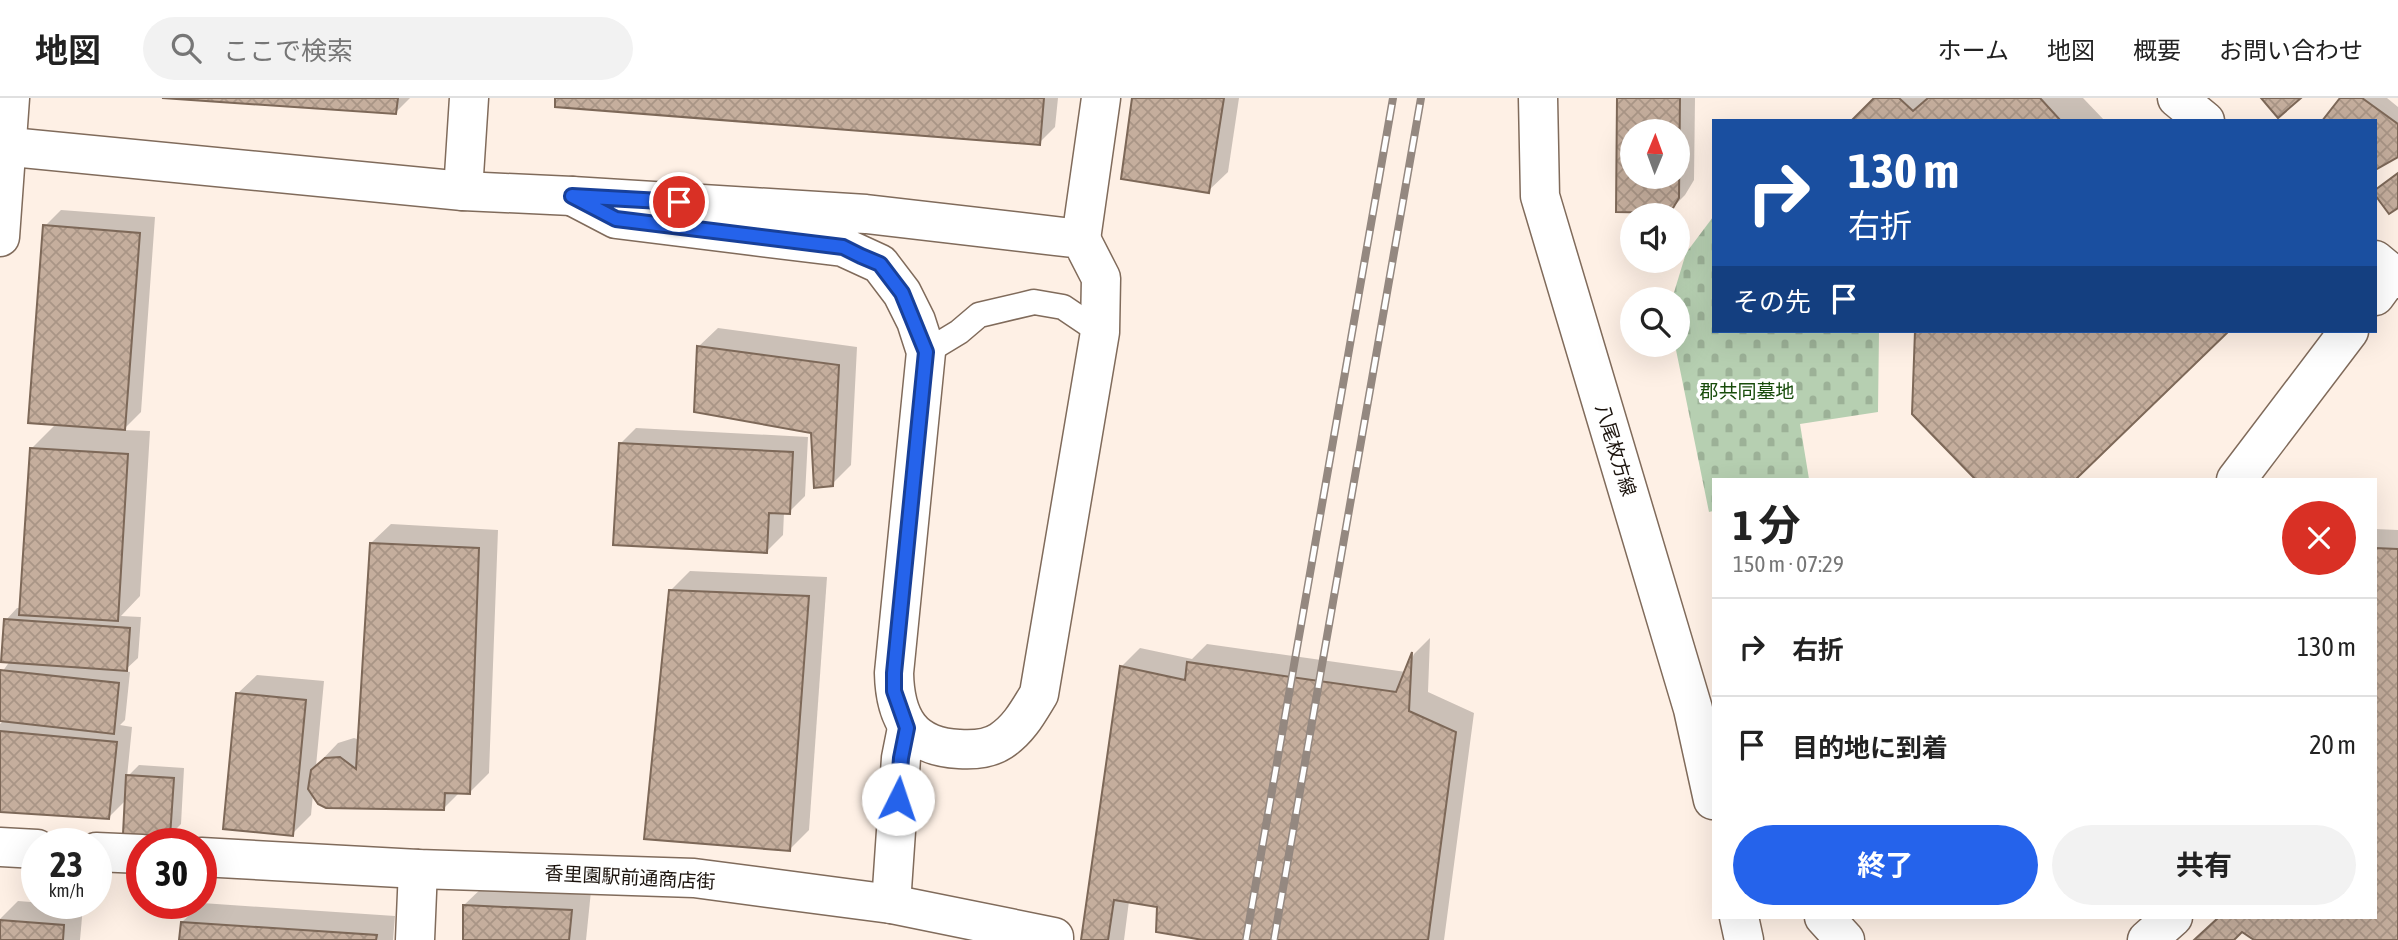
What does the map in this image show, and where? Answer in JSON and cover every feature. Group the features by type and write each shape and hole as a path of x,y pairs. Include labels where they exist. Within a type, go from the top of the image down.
{"street":[{"path":"0,237 3,146 10,98"},
{"path":"463,191 469,98"},
{"path":"907,728 925,743 976,750 1000,742 1020,726 1038,694 1100,332 1101,278 1082,239 1101,98"},
{"name":"八尾枚方線","path":"1538,98 1540,196 1703,706 1712,791"},
{"path":"2177,98 2203,119"},
{"path":"3,146 463,191 866,214 1082,239"},
{"path":"572,196 616,219 843,247 880,264 902,293 926,352 894,673 894,691 907,728 901,758 891,904"},
{"path":"2238,478 2347,333"},
{"path":"0,847 21,848"},
{"name":"香里園駅前通商店街","path":"217,859 418,869 694,878 891,904 1054,938"},
{"path":"415,940 418,869"},
{"path":"1739,919 1744,940"},
{"path":"1826,919 1845,940"},
{"path":"2147,940 2171,919"}],"lane":[{"path":"926,352 959,332 979,315 1034,302 1063,307 1100,332"}],"green space":[{"name":"郡共同墓地","path":"1712,218 1712,333 1879,333 1878,412 1800,424 1809,478 1712,478 1712,511 1709,512 1677,357 1690,357 1690,287 1676,287 1680,273 1690,273 1690,248"}],"building":[{"path":"162,98 398,98 396,114"},
{"path":"555,98 1044,98 1040,145 555,107"},
{"path":"1132,98 1224,98 1209,193 1121,179"},
{"path":"1617,98 1680,98 1680,119 1620,119 1620,189 1679,189 1679,198 1676,203 1620,203 1620,212 1616,212"},
{"path":"1874,98 1899,98 1913,111 1928,98 2040,98 2059,119 1853,119"},
{"path":"2261,98 2301,98 2278,118"},
{"path":"2340,98 2362,98 2398,124 2398,157 2377,169 2377,119 2324,119"},
{"path":"2398,173 2398,208 2389,214 2377,198 2377,189"},
{"path":"43,225 140,233 125,430 28,423"},
{"path":"1915,333 2227,333 2077,478 1974,478 1912,414"},
{"path":"697,346 839,365 833,486 814,488 811,433 694,412"},
{"path":"619,443 793,452 790,514 769,513 767,553 613,545"},
{"path":"30,448 128,454 118,621 19,615"},
{"path":"370,543 479,548 470,794 445,793 444,810 326,808 318,804 308,789 311,770 325,758 340,757 356,769"},
{"path":"2377,548 2398,549 2398,940 2254,940 2242,932 2234,940 2194,940 2217,919 2377,919"},
{"path":"669,590 809,596 790,851 644,839"},
{"path":"4,619 130,628 127,671 1,662"},
{"path":"1412,652 1409,711 1456,732 1428,940 1203,940 1156,932 1157,907 1114,900 1108,940 1081,940 1120,666 1185,680 1187,662 1396,692"},
{"path":"0,670 119,683 114,734 0,721"},
{"path":"236,693 306,700 293,836 223,829"},
{"path":"0,731 117,742 109,819 0,812"},
{"path":"126,775 174,778 171,828 126,828 126,834 123,834"},
{"path":"463,905 572,910 569,940 463,940"},
{"path":"0,920 64,925 63,940 0,940"},
{"path":"181,922 377,935 376,940 179,940"}],"railway":[{"path":"1246,940 1393,98"},
{"path":"1274,940 1421,98"}],"route":[{"path":"679,202 572,196 616,219 843,247 880,264 902,293 916,321 926,352 925,380 894,673 894,691 907,728 901,758 898,799"}]}
